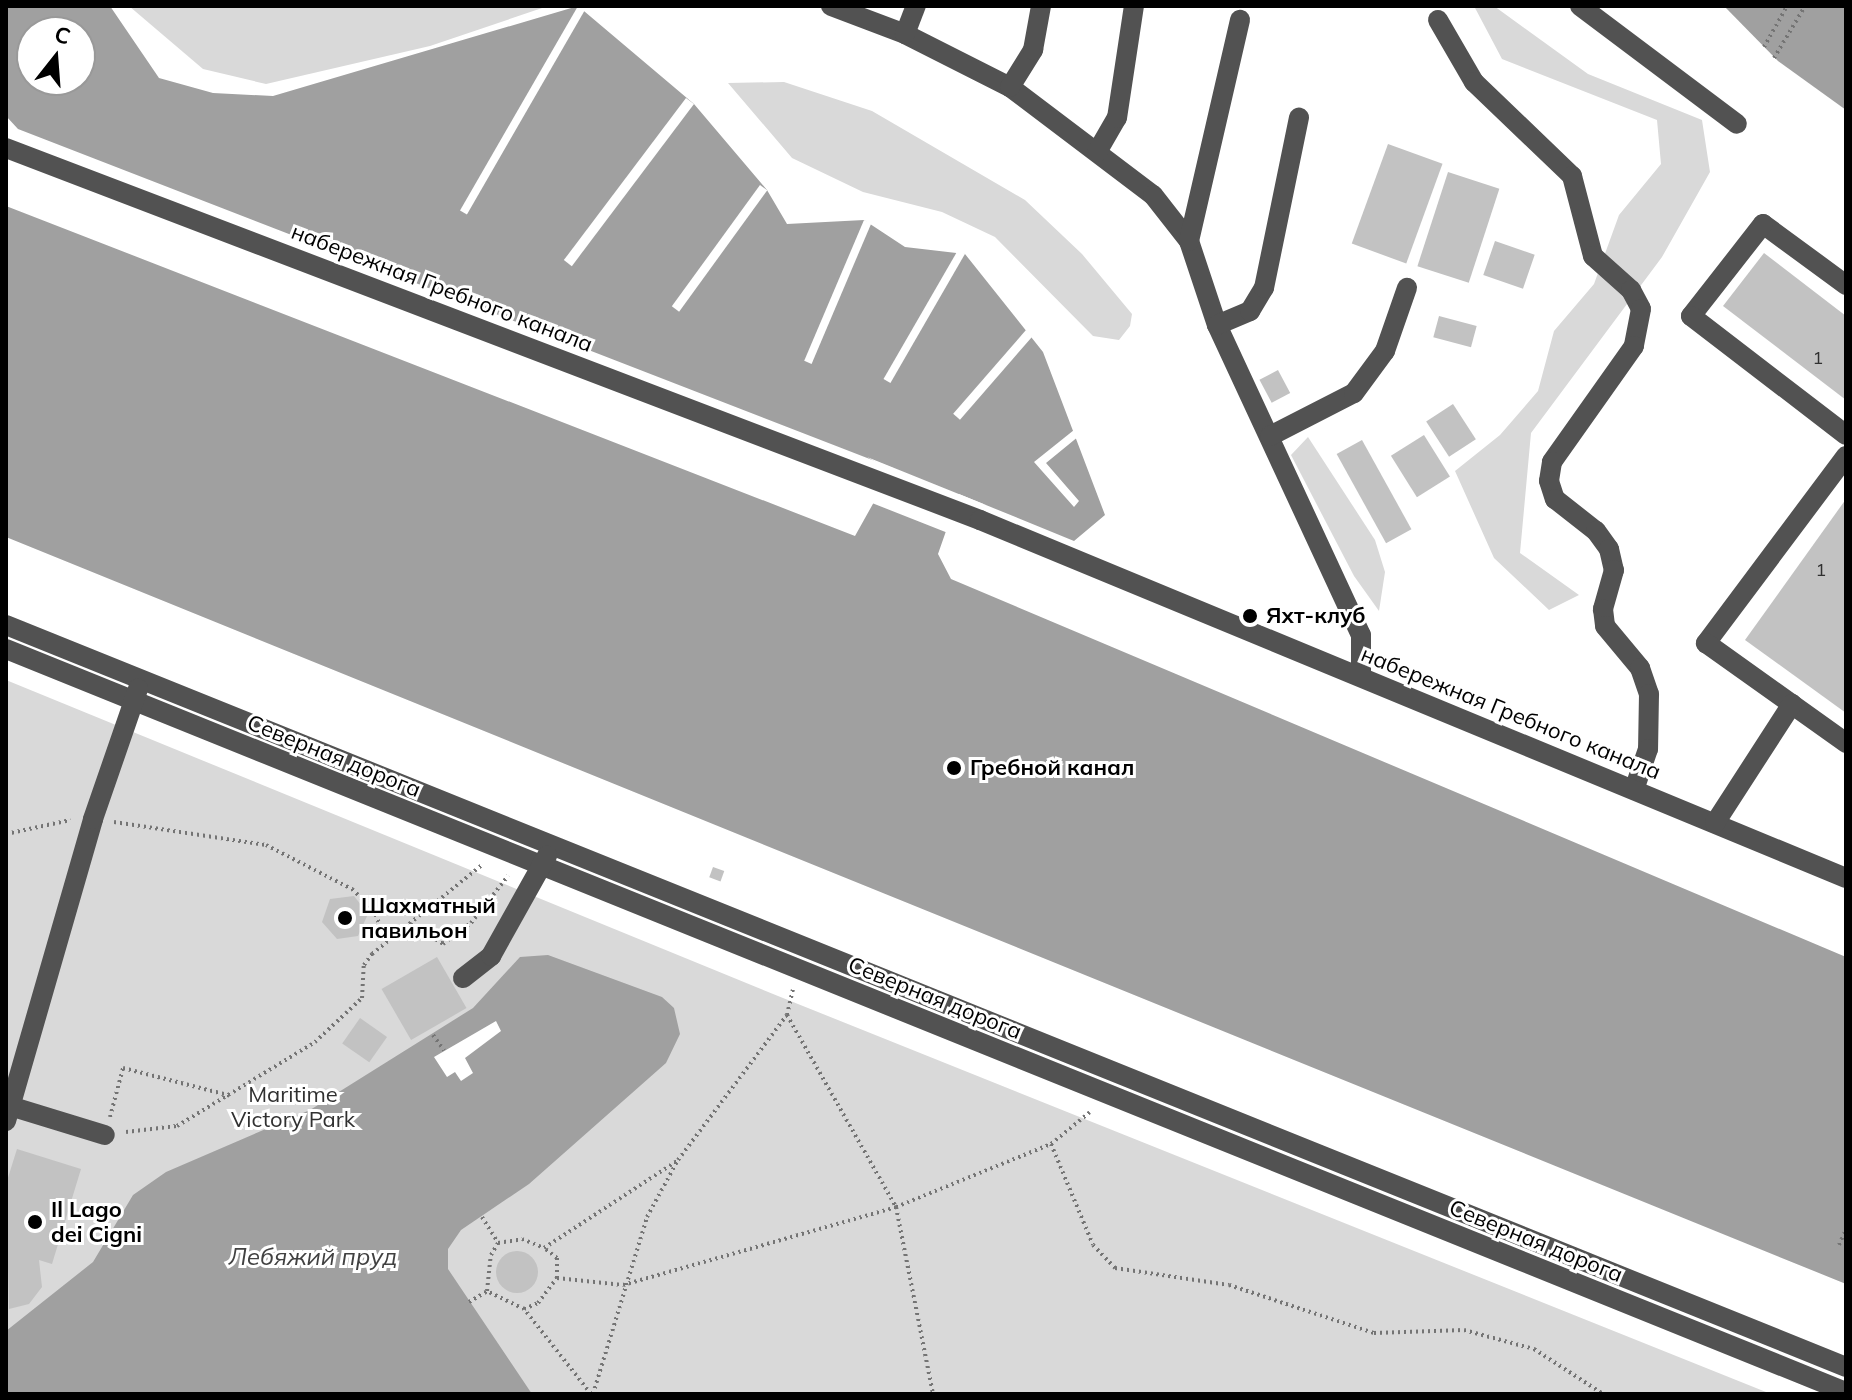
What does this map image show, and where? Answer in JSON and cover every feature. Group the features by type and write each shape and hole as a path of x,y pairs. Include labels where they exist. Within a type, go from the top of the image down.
{"street":[{"path":"831,6 905,34 1010,87 1153,195 1189,241 1217,325 1361,635 1361,676"},
{"path":"905,34 916,6"},
{"path":"1010,87 1033,50 1041,6"},
{"path":"1097,152 1117,118 1134,6"},
{"path":"1580,6 1737,124"},
{"path":"1189,241 1240,20"},
{"path":"1438,20 1474,82 1572,176 1593,256 1631,290 1641,309 1634,346 1552,462 1549,481 1555,499 1596,531 1609,549 1614,570 1603,609 1605,626 1640,668 1649,694 1648,749 1634,790"},
{"path":"1217,325 1250,311 1264,288 1299,118"},
{"name":"набережная Гребного канала","path":"6,148 980,520 1846,878"},
{"path":"1846,285 1763,224 1691,316 1846,435"},
{"path":"1270,436 1354,393 1385,351 1407,288"},
{"path":"1846,456 1706,643 1846,743"},
{"name":"Северная дорога","path":"6,625 1846,1367"},
{"name":"Северная дорога","path":"6,649 1846,1392"},
{"path":"105,1135 8,1114 93,819 142,680"},
{"path":"1715,823 1792,704"},
{"path":"463,978 491,956 543,866 551,845"}],"path":[{"path":"1764,47 1787,6"},
{"path":"1774,58 1805,6"},
{"path":"6,834 53,820 93,819 266,845 352,889 373,909 387,942"},
{"path":"231,1096 123,1068 105,1135 177,1126 231,1096 315,1042 362,998 364,965 387,942 482,865"},
{"path":"410,924 443,944 471,923 508,876"},
{"path":"592,1394 623,1285 647,1217 678,1160 787,1015 793,990"},
{"path":"787,1015 896,1207 933,1394"},
{"path":"433,1035 444,1050"},
{"path":"557,1278 623,1285 896,1207 1051,1144 1090,1112"},
{"path":"1051,1144 1093,1245 1115,1268 1229,1285 1374,1333 1464,1330 1534,1349 1603,1394"},
{"path":"544,1248 678,1160"},
{"path":"482,1217 498,1243"},
{"path":"1839,1245 1846,1229"},
{"path":"498,1243 522,1239 544,1248 557,1258 557,1278 548,1294 524,1309"},
{"path":"487,1291 485,1274 498,1243"},
{"path":"487,1291 524,1309 592,1394"},
{"path":"469,1302 487,1291"}],"green space":[{"path":"129,6 548,6 430,46 266,84 203,69"},
{"path":"1474,6 1494,6 1588,74 1702,120 1710,172 1662,257 1531,433 1520,553 1579,595 1549,610 1494,558 1455,471 1500,435 1538,391 1554,331 1594,284 1619,215 1661,164 1657,120 1502,59"},
{"path":"784,82 872,111 1025,200 1082,254 1132,314 1130,326 1119,340 1093,336 995,237 942,212 863,192 792,158 728,83"},
{"path":"1308,437 1375,540 1385,572 1379,611 1354,576 1291,455"},
{"name":"Maritime Victory Park","path":"6,680 778,996 1771,1394 6,1394"}],"water":[{"name":"Гребной канал","path":"6,6 110,6 159,78 213,93 273,96 578,6 694,104 767,190 787,224 864,220 905,247 965,254 1043,352 1105,515 1074,541 959,494 938,554 951,579 1846,957 1846,1284 6,537 6,206 855,536 893,468 18,129 6,116"},
{"path":"1724,6 1846,6 1846,110 1778,61"},
{"name":"Лебяжий пруд","path":"548,955 662,997 674,1008 680,1034 666,1063 529,1184 461,1230 448,1249 448,1269 532,1394 6,1394 6,1331 93,1262 133,1195 166,1172 310,1110 473,1008 520,957"}],"pier":[{"path":"578,6 585,10 467,214 460,210"},
{"path":"686,98 694,104 572,266 564,260"},
{"path":"760,185 767,190 679,312 672,306"},
{"path":"864,220 871,223 812,364 804,361"},
{"path":"958,250 965,254 890,383 884,379"},
{"path":"1026,330 1033,336 960,420 953,414"},
{"path":"1074,430 1079,436 1046,463 1079,501 1074,507 1034,462"},
{"path":"867,457 986,505 961,499 948,533 872,503 888,469"},
{"path":"496,1021 501,1031 465,1058 473,1073 461,1081 455,1072 447,1077 434,1057"}],"building":[{"path":"1388,144 1443,164 1406,263 1352,244"},
{"path":"1448,172 1499,189 1469,283 1417,266"},
{"path":"1495,241 1535,255 1523,289 1483,275"},
{"path":"1764,253 1846,316 1846,400 1723,306"},
{"path":"1439,316 1477,326 1471,347 1433,337"},
{"path":"1278,370 1290,393 1272,403 1259,380"},
{"path":"1453,404 1476,439 1449,457 1426,421"},
{"path":"1424,435 1450,477 1417,497 1391,456"},
{"path":"1362,440 1411,529 1386,543 1337,454"},
{"path":"1846,499 1846,713 1745,640"},
{"path":"713,867 724,871 721,881 709,877"},
{"name":"Шахматный павильон","path":"354,896 368,914 358,936 337,939 322,922 330,899"},
{"path":"437,957 466,1008 411,1040 382,989"},
{"path":"360,1018 387,1037 369,1062 342,1043"},
{"name":"Il Lago dei Cigni","path":"17,1149 81,1169 52,1264 39,1260 42,1287 29,1304 9,1309 6,1184"},
{"path":"517,1251 532,1257 538,1272 532,1287 517,1293 502,1287 496,1272 502,1257"}],"place":[{"name":"Яхт-клуб","path":"1250,616"},
{"name":"Гребной канал","path":"954,768"},
{"name":"Шахматный павильон","path":"345,918"},
{"name":"Il Lago dei Cigni","path":"35,1222"}]}
